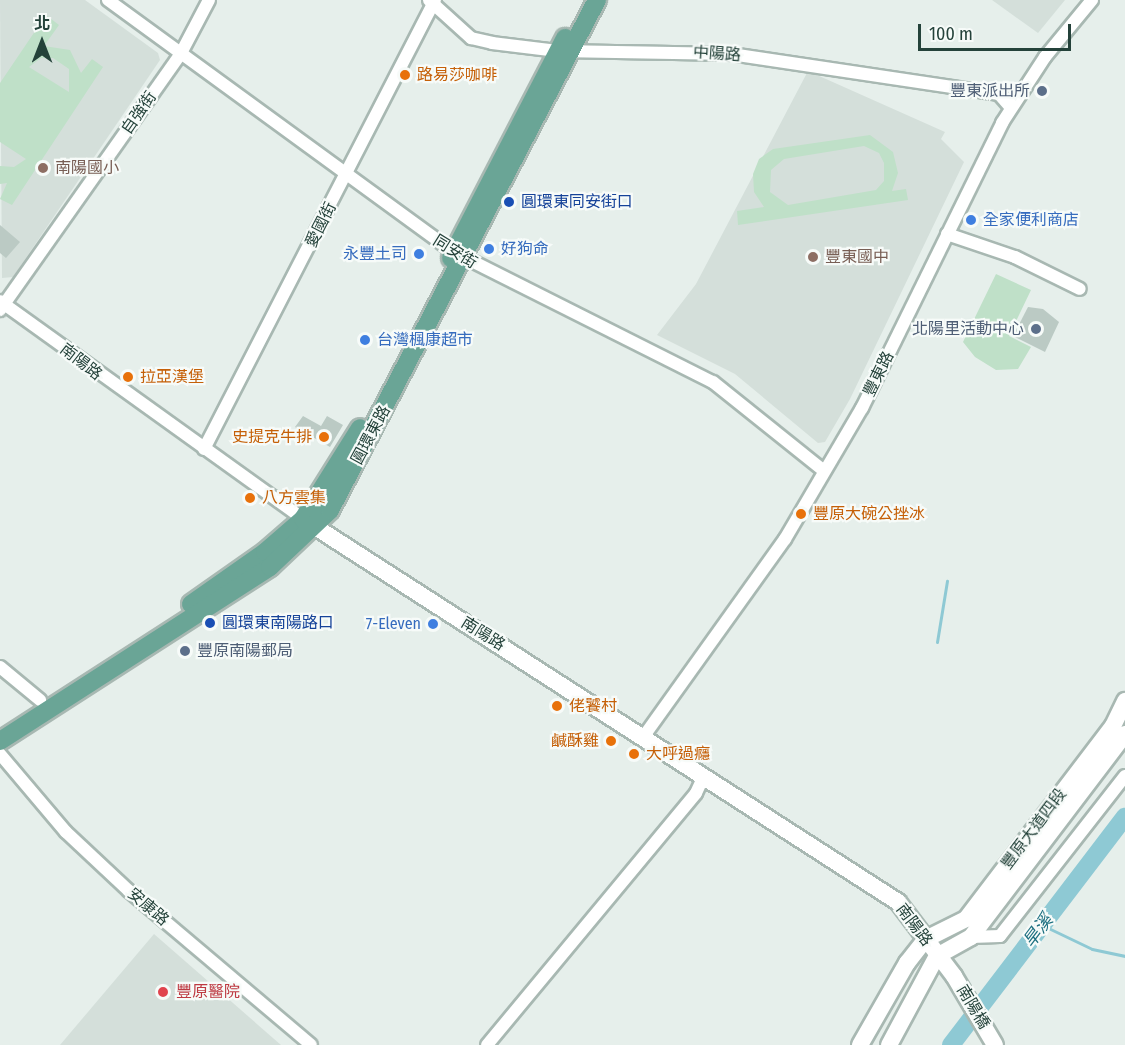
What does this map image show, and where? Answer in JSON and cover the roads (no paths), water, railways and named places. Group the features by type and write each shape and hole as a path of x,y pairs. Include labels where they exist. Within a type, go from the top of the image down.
{"main road":[{"name":"圓環東路","path":"565,50 583,0"},
{"name":"圓環東路","path":"0,726 44,705 270,567 309,523 459,256 565,50 597,0"},
{"name":"圓環東路","path":"0,741 44,705"}],"street":[{"name":"同安街","path":"108,0 345,177 459,256 713,382 823,470"},
{"name":"自強街","path":"2,305 180,55 209,0"},
{"name":"豐東路","path":"644,736 784,539 862,408 1011,108 1092,0"},
{"name":"中陽路","path":"432,1 471,38 565,50 731,54 999,94 1011,108"},
{"name":"愛國街","path":"204,449 345,177 432,1"},
{"path":"947,234 1015,257 1080,289"},
{"name":"南陽路","path":"2,305 309,523 644,736 898,902 954,976"},
{"path":"0,667 44,705"},
{"name":"豐原大道四段","path":"926,939 966,919 1113,726 1125,701"},
{"name":"豐原大道四段","path":"937,956 971,937 1125,734"},
{"name":"安康路","path":"0,754 66,832 311,1045"},
{"path":"487,1045 696,794 704,776"},
{"path":"971,937 1000,936 1125,776"},
{"path":"860,1045 907,963 926,939"},
{"path":"889,1045 937,956"},
{"name":"南陽橋","path":"954,976 994,1043"}],"waterway":[{"path":"937,642 947,581"},
{"name":"旱溪","path":"951,1045 1125,817"},
{"path":"1042,925 1092,949 1125,956"}],"place":[{"name":"路易莎咖啡","path":"405,75"},
{"name":"豐東派出所","path":"1042,91"},
{"name":"南陽國小","path":"43,168"},
{"name":"圓環東同安街口","path":"509,202"},
{"name":"全家便利商店","path":"971,220"},
{"name":"好狗命","path":"489,249"},
{"name":"永豐土司","path":"419,254"},
{"name":"豐東國中","path":"813,257"},
{"name":"北陽里活動中心","path":"1036,329"},
{"name":"台灣楓康超市","path":"365,340"},
{"name":"拉亞漢堡","path":"128,377"},
{"name":"史提克牛排","path":"324,437"},
{"name":"八方雲集","path":"250,498"},
{"name":"豐原大碗公挫冰","path":"801,514"},
{"name":"圓環東南陽路口","path":"210,623"},
{"name":"7-Eleven","path":"433,624"},
{"name":"豐原南陽郵局","path":"185,651"},
{"name":"佬饕村","path":"557,706"},
{"name":"鹹酥雞","path":"611,741"},
{"name":"大呼過癮","path":"634,754"},
{"name":"豐原醫院","path":"163,992"}]}
